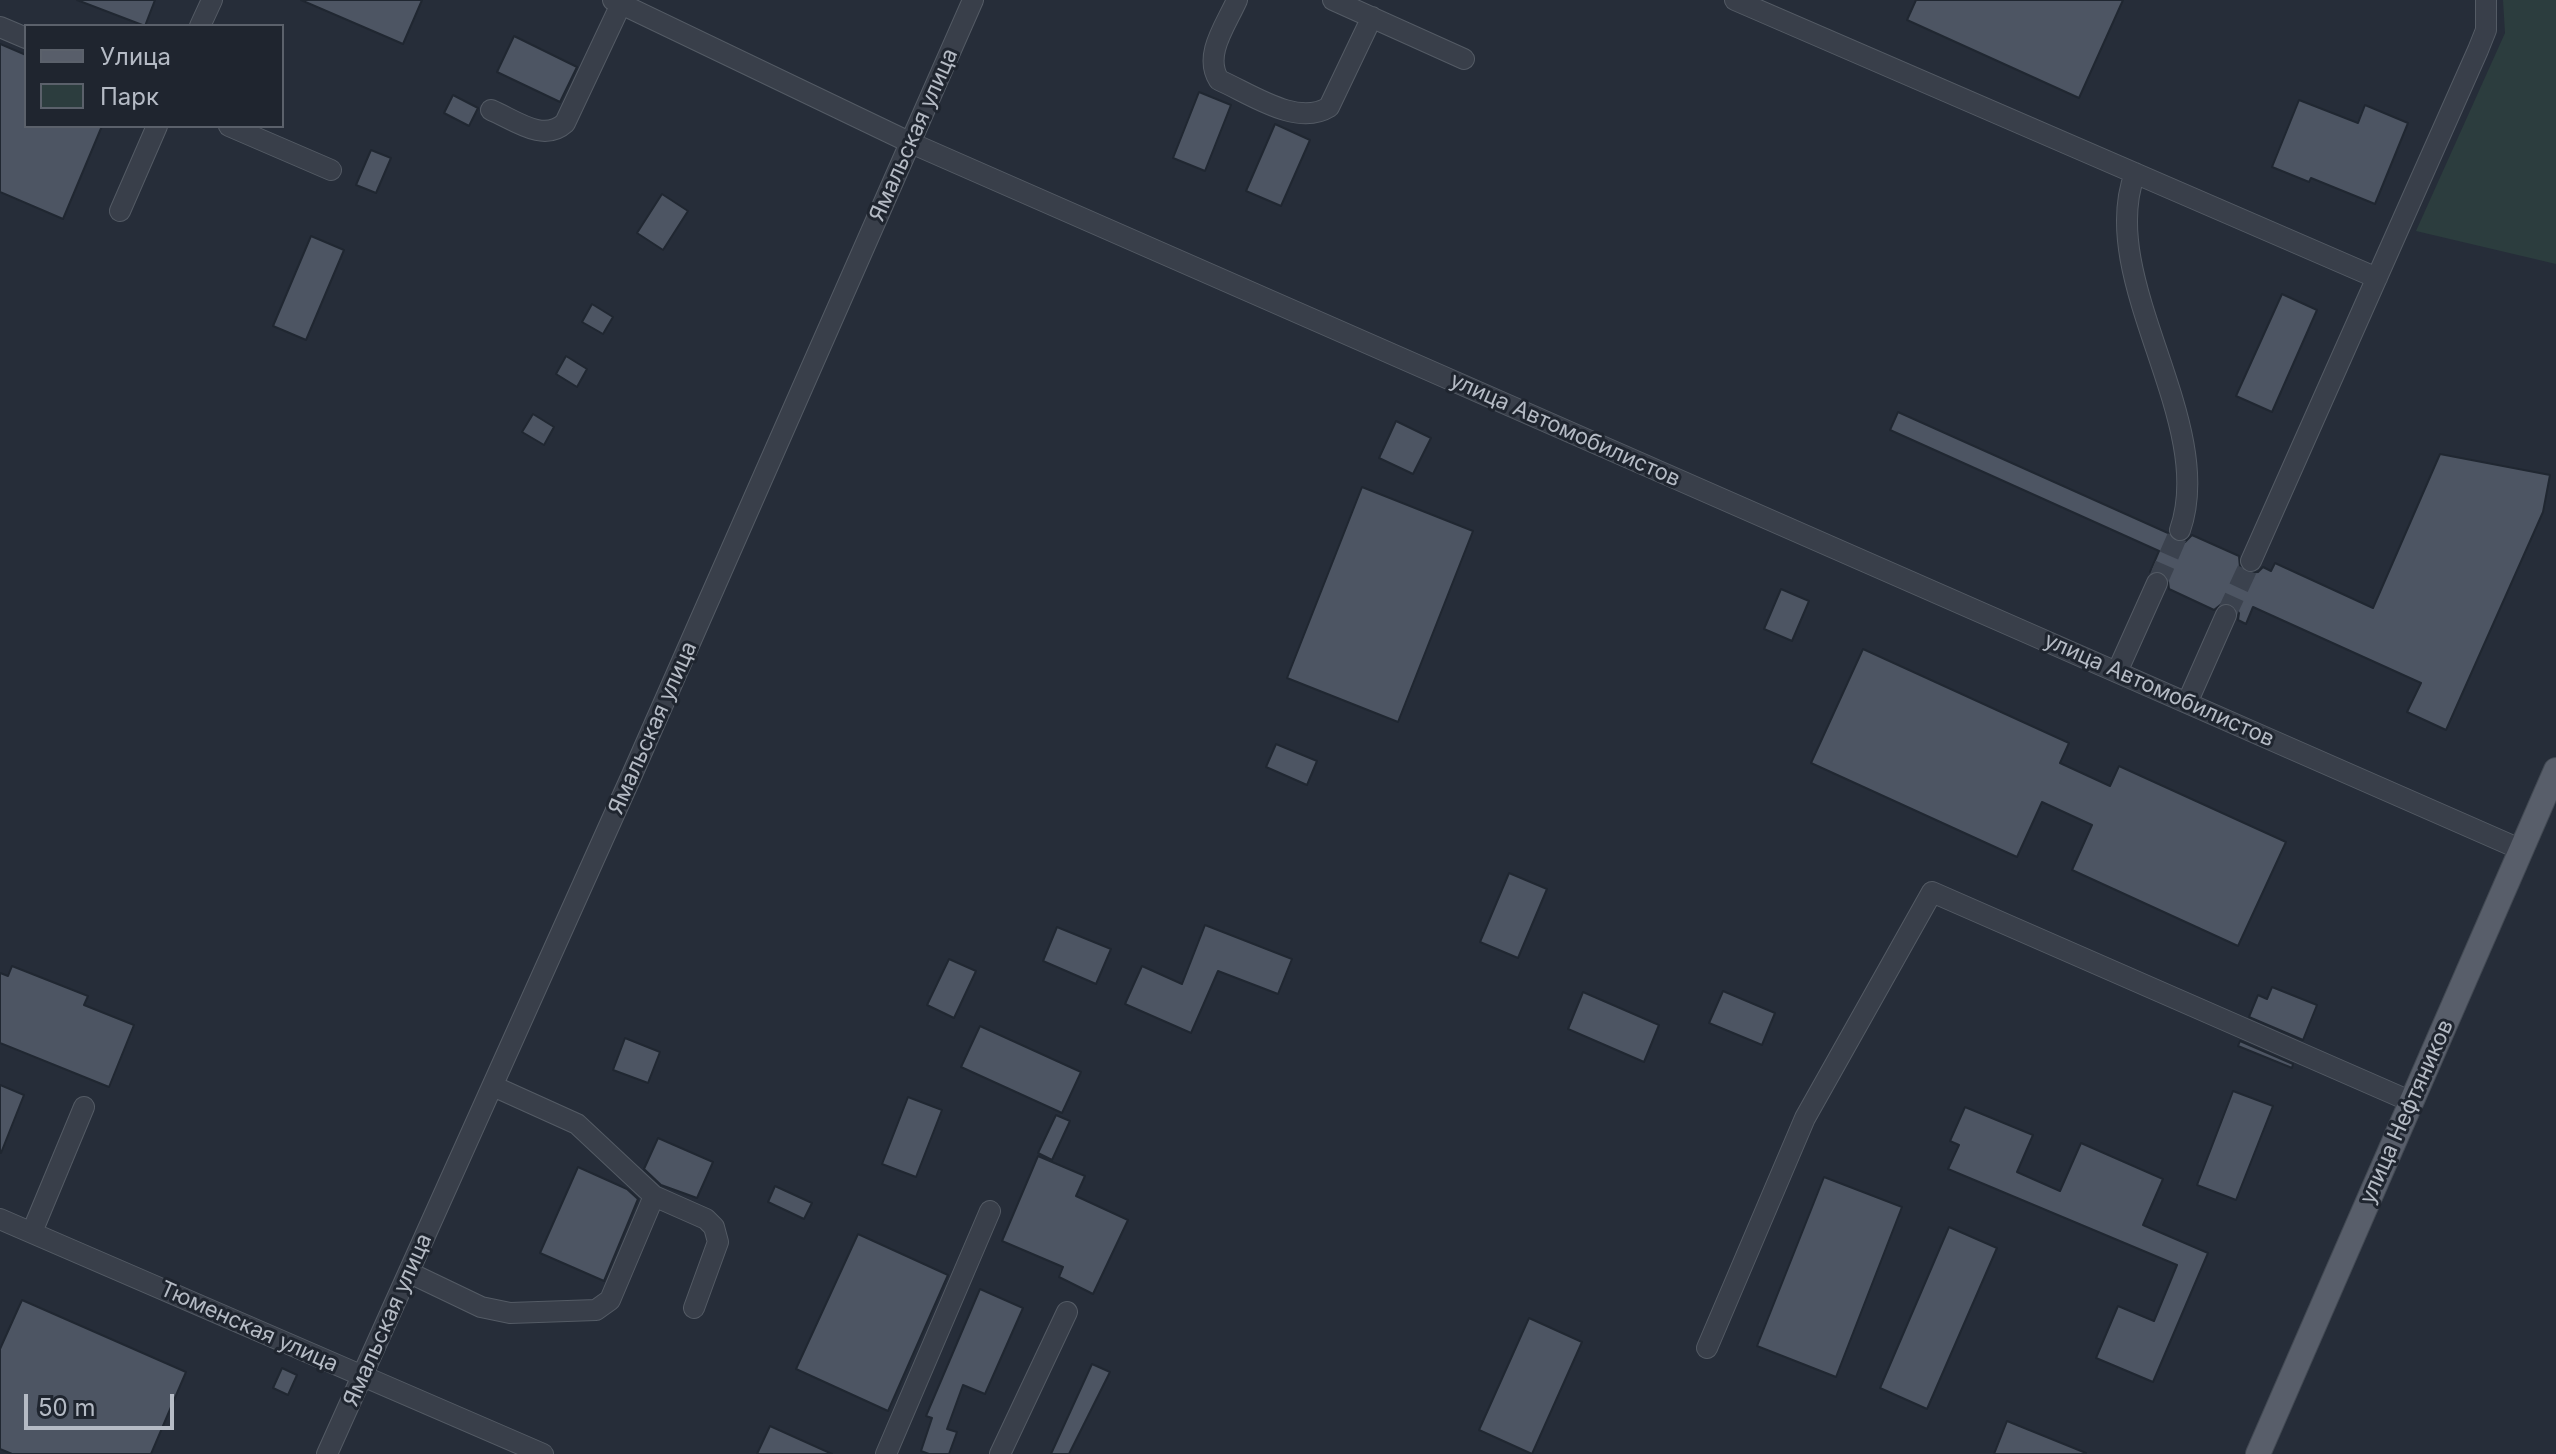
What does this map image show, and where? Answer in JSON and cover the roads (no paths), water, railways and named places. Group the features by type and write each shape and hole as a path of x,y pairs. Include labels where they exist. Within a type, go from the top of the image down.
{"main road":[{"name":"улица Нефтяников","path":"2258,1454 2556,770"}],"street":[{"path":"201,24 212,0"},
{"name":"Ямальская улица","path":"327,1454 973,0"},
{"path":"1237,0 1211,58 1212,69 1219,80 1300,116 1315,116 1329,107 1372,17"},
{"path":"1333,0 1464,59"},
{"path":"1735,0 2377,278"},
{"path":"2251,561 2478,50 2486,30 2486,0"},
{"path":"491,110 545,134 557,131 565,123 617,2"},
{"name":"улица Автомобилистов","path":"617,2 911,143 2522,850"},
{"path":"0,27 24,37"},
{"path":"120,211 156,128"},
{"path":"234,128 331,170"},
{"path":"2135,173 2126,203 2128,246 2186,458 2188,506 2180,530"},
{"path":"2117,672 2157,583"},
{"path":"2187,703 2226,615"},
{"path":"1707,1348 1805,1118 1932,892 2412,1102"},
{"path":"493,1086 577,1124 654,1196 706,1219 719,1236 694,1308"},
{"path":"32,1232 84,1107"},
{"path":"410,1273 464,1300 497,1311 596,1310 610,1300 654,1196"},
{"path":"886,1454 990,1211"},
{"name":"Тюменская улица","path":"0,1219 543,1454"},
{"path":"1000,1454 1067,1312"}],"tunnel":[{"path":"2157,583 2180,530"},
{"path":"2226,615 2251,561"}]}
